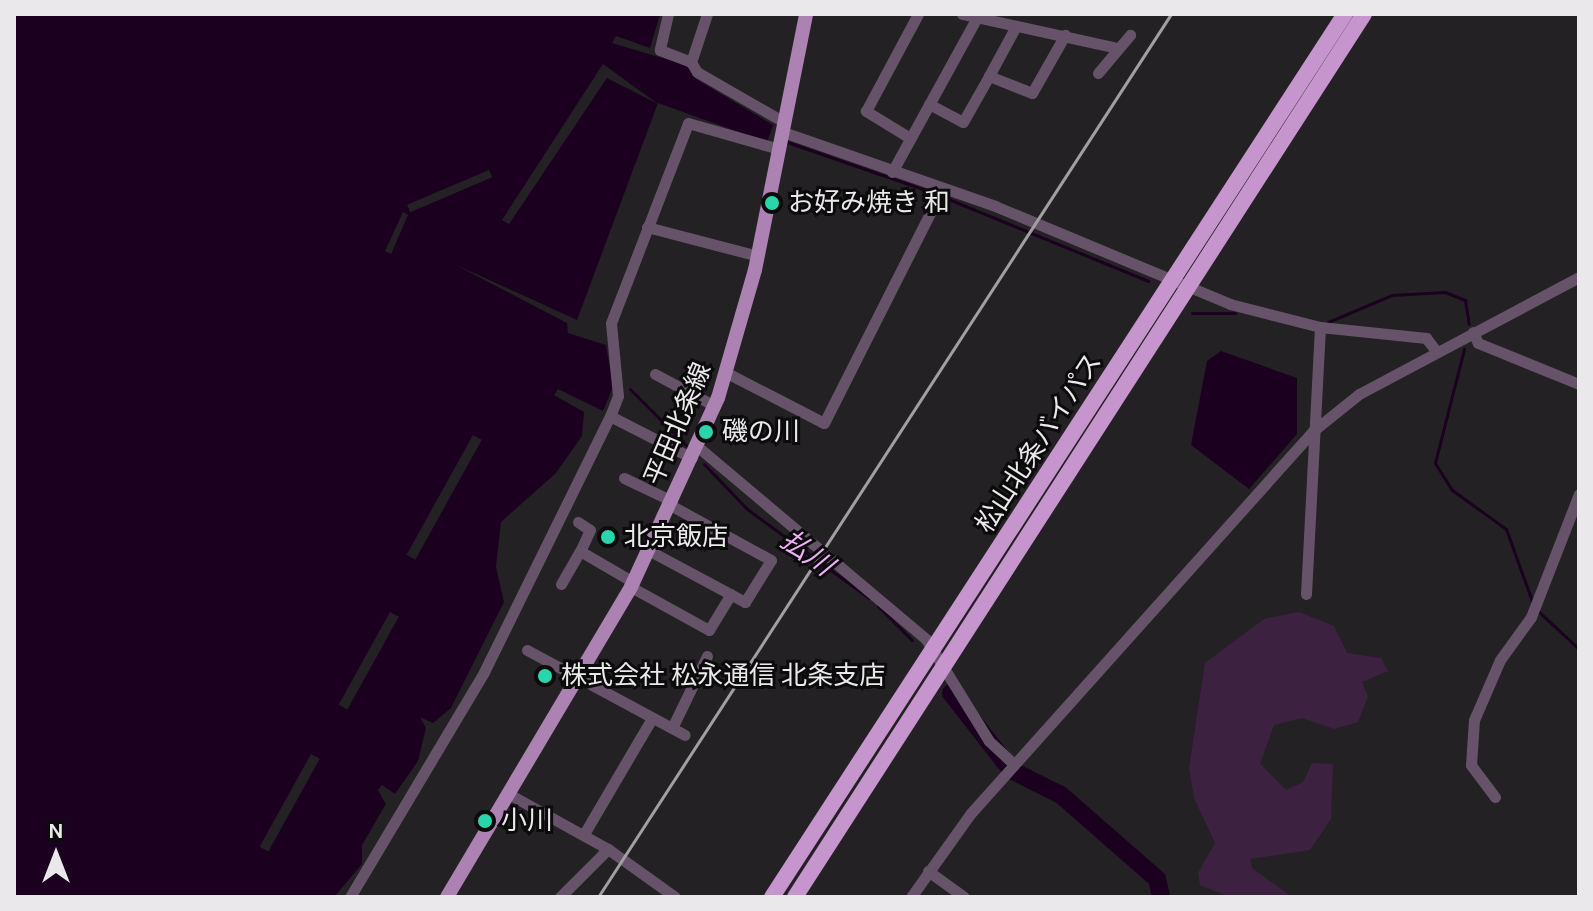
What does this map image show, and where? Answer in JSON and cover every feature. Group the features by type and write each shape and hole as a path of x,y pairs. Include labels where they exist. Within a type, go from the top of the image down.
{"highway":[{"name":"松山北条バイパス","path":"772,897 936,658 1179,282 1345,14"},
{"name":"松山北条バイパス","path":"1179,282 1364,14"},
{"name":"松山北条バイパス","path":"795,897 936,658"}],"main road":[{"name":"平田北条線","path":"447,897 632,584 715,406 727,373 758,256 806,14"}],"street":[{"path":"668,14 660,50 691,62 753,108 782,136"},
{"path":"691,62 707,14"},
{"path":"910,138 866,111 918,14"},
{"path":"962,14 1113,47"},
{"path":"892,172 976,19"},
{"path":"929,104 963,122 1016,26"},
{"path":"989,76 1032,93 1065,35"},
{"path":"1098,73 1113,47 1130,35"},
{"path":"350,897 484,672 610,416 618,396 611,323 688,123 782,136 892,172 1253,312 1320,327 1426,338 1436,351"},
{"path":"727,373 824,423 941,193"},
{"path":"647,227 758,256"},
{"path":"911,897 928,871 1014,764 1313,431 1359,394 1579,277"},
{"path":"1306,594 1320,327"},
{"path":"1473,332 1478,343 1579,384"},
{"path":"655,374 715,406"},
{"path":"610,416 695,452 779,522 887,601 936,658 989,741 1014,764"},
{"path":"624,478 771,560 745,602 650,551"},
{"path":"1495,797 1471,765 1474,720 1534,604 1579,494"},
{"path":"561,584 590,530 578,522"},
{"path":"580,551 709,630 731,594"},
{"path":"527,650 577,680 685,735"},
{"path":"672,728 707,656"},
{"path":"584,834 652,718"},
{"path":"507,793 584,834 675,897"},
{"path":"560,897 608,849"},
{"path":"928,871 964,897"}],"shaded area":[{"path":"14,14 660,14 650,48 616,36 612,43 689,66 696,79 773,125 767,142 658,103 577,320 454,264 567,323 568,333 606,345 613,387 603,411 558,389 554,395 584,412 582,436 556,473 501,522 496,567 504,602 451,708 433,723 420,717 426,728 418,761 395,794 382,785 378,790 386,804 362,845 362,864 334,897 14,897"},
{"path":"1221,351 1297,378 1297,434 1249,489 1191,445 1207,361"},
{"path":"1299,612 1334,626 1347,653 1381,658 1388,671 1362,682 1368,696 1358,722 1334,729 1302,718 1274,725 1260,764 1286,790 1303,782 1312,763 1333,764 1331,819 1310,850 1250,859 1252,868 1292,897 1230,897 1200,885 1198,873 1215,843 1194,798 1189,768 1205,663 1264,619"}],"pier":[{"path":"603,64 658,104 607,78 509,224 502,220"},
{"path":"489,170 492,177 410,212 407,205"},
{"path":"403,212 408,215 391,254 385,251"},
{"path":"473,435 482,440 415,560 407,555"},
{"path":"390,612 399,617 347,710 339,705"},
{"path":"311,754 320,759 268,852 260,847"}],"waterway":[{"path":"787,142 934,193"},
{"path":"941,196 1148,281"},
{"path":"1328,322 1392,295 1445,292 1465,300 1469,324"},
{"path":"1192,313 1235,313"},
{"path":"1464,349 1435,463 1452,490 1506,529 1532,601"},
{"name":"払川","path":"630,389 688,447"},
{"name":"払川","path":"704,464 747,509 869,598"},
{"name":"払川","path":"878,606 912,640"},
{"path":"1538,611 1579,649"},
{"name":"払川","path":"951,693 1007,765"},
{"name":"払川","path":"1013,771 1061,795 1157,879 1161,897"}],"railway":[{"path":"598,897 1171,14"}],"place":[{"name":"お好み焼き 和","path":"772,203"},
{"name":"磯の川","path":"706,432"},
{"name":"北京飯店","path":"608,537"},
{"name":"株式会社 松永通信 北条支店","path":"545,676"},
{"name":"小川","path":"485,821"}]}
